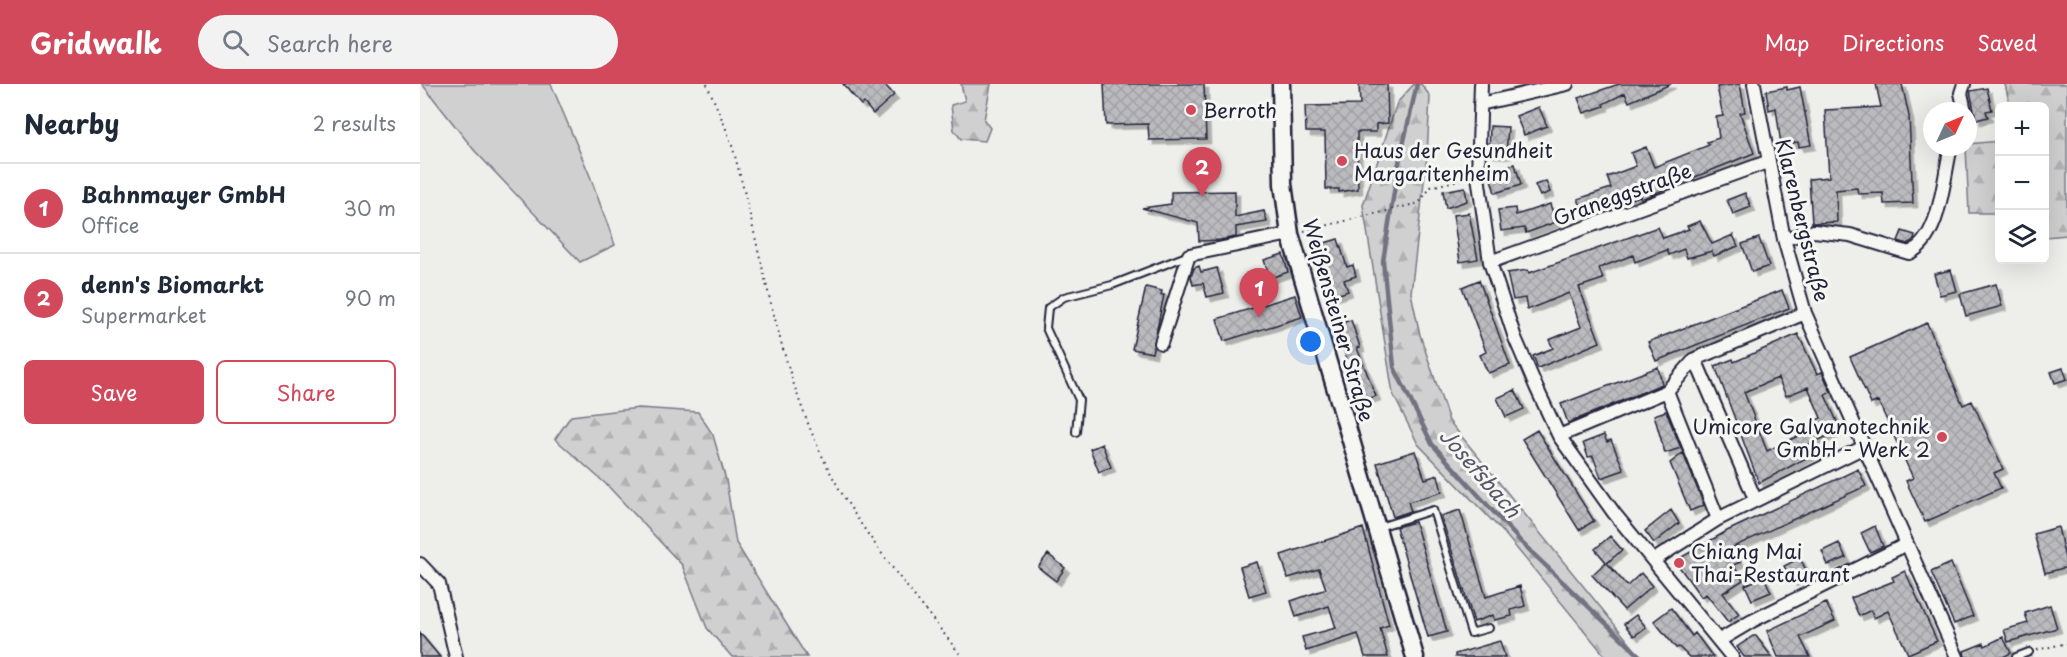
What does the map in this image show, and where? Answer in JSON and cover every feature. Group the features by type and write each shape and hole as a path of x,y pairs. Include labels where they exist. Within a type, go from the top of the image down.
{"main road":[{"name":"Weißensteiner Straße","path":"1281,84 1283,184 1290,234 1415,657"}],"street":[{"path":"1481,84 1478,176 1490,262 1515,338 1559,436 1614,513 1732,657"},
{"path":"1480,104 1567,84"},
{"name":"Klarenbergstraße","path":"1754,84 1767,162 1784,239 1805,313 1958,657"},
{"path":"1963,102 1961,93 1964,84"},
{"path":"1784,239 1814,231 1851,235 1909,253 1916,250 1930,231 1937,214 1949,156"},
{"name":"Graneggstraße","path":"1490,262 1767,162"},
{"path":"1161,343 1189,255 1290,234"},
{"path":"1559,436 1667,391 1695,359 1805,313"},
{"path":"1695,359 1755,499"},
{"path":"1667,391 1718,519"},
{"path":"1653,560 1718,519 1755,499 1864,447"},
{"path":"1720,640 1752,621 1908,544"},
{"path":"420,564 439,584 456,657"}],"lane":[{"path":"1076,432 1079,400 1046,328 1048,308 1064,297 1112,285 1189,255"},
{"path":"1377,528 1433,510 1472,633 1489,628"},
{"path":"2016,657 2029,652"}],"path":[{"path":"707,84 736,158 786,364 825,462 844,499 868,536 962,657"},
{"path":"1290,234 1419,203 1431,187 1478,176"},
{"path":"2029,652 2067,643"}],"green space":[{"path":"422,84 551,84 590,176 615,245 580,262 474,150"},
{"path":"961,84 991,84 984,120 990,128 985,141 961,139 954,130 951,105 965,101"},
{"path":"1414,84 1421,84 1430,96 1427,156 1411,293 1420,335 1449,421 1641,657 1606,657 1505,534 1418,444 1393,394 1363,205 1397,103"},
{"path":"2005,84 2067,84 2067,235 2049,237 2049,102 2009,102"},
{"path":"1995,141 1995,213 1969,213 1966,156 1977,156 1977,143"},
{"path":"639,408 698,412 713,435 726,480 736,543 807,657 732,657 707,628 682,565 607,485 555,439 571,416"}],"building":[{"path":"843,84 884,84 894,95 873,114 864,103 861,105"},
{"path":"1104,84 1204,84 1206,139 1149,140 1148,124 1106,125"},
{"name":"Haus der Gesundheit Margaritenheim","path":"1359,84 1387,84 1388,123 1376,124 1376,132 1357,132 1358,189 1339,192 1339,189 1326,189 1325,132 1306,132 1305,106 1360,105"},
{"path":"1619,84 1671,84 1629,102 1625,93 1603,104 1604,106 1584,113 1578,98"},
{"path":"1740,84 1745,112 1740,113 1754,153 1641,199 1640,196 1585,216 1578,199 1611,188 1607,177 1636,166 1631,153 1646,147 1654,167 1709,145 1707,142 1719,138 1716,117 1723,116 1717,87"},
{"path":"1876,84 1902,84 1909,116 1913,203 1884,204 1883,193 1858,194 1857,188 1836,190 1837,222 1812,223 1809,179 1829,177 1825,110 1881,107"},
{"path":"1787,87 1787,90 1800,87 1811,145 1799,147 1798,142 1781,145 1776,108 1769,110 1766,91"},
{"path":"1987,88 1992,110 1986,111 1988,117 1977,120 1977,102 1972,102 1970,91"},
{"path":"1539,107 1547,126 1524,135 1516,116"},
{"path":"1490,126 1508,127 1506,154 1489,153"},
{"path":"1515,164 1521,185 1495,193 1489,172"},
{"path":"1546,181 1550,192 1540,196 1535,185"},
{"path":"1465,187 1467,201 1446,208 1443,191"},
{"path":"1235,191 1235,217 1264,211 1267,222 1236,227 1236,237 1220,240 1199,241 1198,223 1142,208 1171,204 1171,192"},
{"path":"1745,193 1751,207 1733,214 1727,200"},
{"path":"1550,204 1556,222 1526,233 1524,228 1501,231 1498,210 1515,208 1516,215"},
{"path":"1469,213 1478,259 1460,262 1453,215"},
{"path":"1700,221 1712,244 1733,235 1738,246 1714,256 1712,251 1687,258 1684,249 1669,255 1667,250 1635,262 1633,255 1599,268 1603,279 1579,287 1600,342 1538,368 1533,356 1553,348 1549,340 1581,327 1569,293 1527,310 1525,298 1513,300 1507,273 1528,270 1529,273 1658,227 1663,238 1689,229 1687,226"},
{"path":"1902,231 1915,235 1914,239 1908,244 1898,241"},
{"path":"1759,238 1769,266 1752,272 1742,244"},
{"path":"1338,239 1347,267 1353,265 1356,276 1344,280 1348,291 1328,298 1311,247"},
{"path":"1283,254 1288,272 1270,278 1264,260"},
{"path":"1199,266 1201,272 1217,268 1224,293 1207,297 1203,283 1193,285 1191,277 1194,268"},
{"path":"1951,270 1957,291 1940,295 1934,274"},
{"path":"1479,280 1510,365 1488,373 1480,355 1486,352 1462,287"},
{"path":"1996,284 2002,306 1966,316 1960,294"},
{"path":"1146,287 1162,291 1161,295 1164,295 1152,353 1132,349"},
{"path":"1782,290 1789,308 1656,361 1648,342"},
{"path":"1295,295 1302,317 1224,341 1217,319"},
{"path":"1342,314 1345,322 1351,320 1360,347 1357,348 1376,396 1359,402 1353,383 1355,382 1332,317"},
{"name":"Umicore Galvanotechnik GmbH - Werk 2","path":"1927,323 1963,405 1972,401 2003,469 1994,473 2001,488 1925,522 1906,481 1913,478 1878,401 1871,404 1850,357"},
{"path":"1798,334 1817,374 1822,372 1831,392 1825,395 1841,430 1805,446 1810,456 1759,483 1715,366 1733,359 1734,362","holes":["1778,378 1786,396 1808,387 1821,418 1798,429 1800,435 1767,451 1744,392"]},
{"path":"1658,367 1662,384 1568,423 1561,404"},
{"path":"2063,368 2067,379 2055,383 2051,372"},
{"path":"1515,390 1524,409 1506,417 1497,398"},
{"path":"1666,411 1681,448 1665,453 1654,415"},
{"path":"1537,430 1594,521 1579,530 1522,439"},
{"path":"1604,435 1607,442 1611,440 1624,470 1601,478 1593,456 1588,457 1583,443"},
{"path":"1102,444 1111,467 1099,472 1090,449"},
{"path":"1415,451 1425,479 1438,475 1442,492 1408,502 1411,511 1393,517 1377,463"},
{"path":"1683,453 1704,505 1690,511 1670,463"},
{"path":"1858,469 1866,486 1733,547 1740,562 1733,565 1743,580 1723,593 1739,614 1728,622 1706,594 1701,597 1675,561 1727,531"},
{"path":"1460,510 1486,597 1520,586 1525,606 1511,610 1512,616 1494,620 1493,615 1474,622 1441,516"},
{"path":"1671,510 1679,523 1654,543 1645,531"},
{"path":"1415,522 1447,632 1428,637 1396,527"},
{"path":"1875,526 1883,546 1870,552 1861,533"},
{"path":"2058,527 2067,567 2045,573 2034,534"},
{"path":"1363,528 1389,625 1380,628 1388,657 1365,657 1358,634 1306,651 1302,637 1336,628 1329,606 1296,617 1291,601 1326,589 1319,569 1288,578 1281,555"},
{"path":"1610,536 1622,550 1607,563 1627,586 1641,573 1652,586 1624,610 1592,575 1606,562 1595,549"},
{"path":"1839,543 1846,558 1828,565 1822,551"},
{"path":"1048,554 1065,568 1056,581 1038,567"},
{"path":"1800,558 1808,574 1792,582 1784,566"},
{"path":"1257,562 1266,591 1249,596 1240,567"},
{"path":"1951,563 1973,616 1954,624 1931,572"},
{"path":"1905,571 1937,641 1908,654 1888,611 1874,618 1871,610 1859,616 1851,598 1894,581 1892,577"},
{"path":"1764,577 1771,592 1752,600 1745,585"},
{"path":"1826,603 1835,621 1800,637 1810,657 1778,657 1767,631"},
{"path":"2050,605 2057,628 2008,642 2004,630 2028,623 2025,613"},
{"path":"1671,608 1692,636 1695,633 1713,657 1689,657 1679,647 1676,648 1654,621"},
{"path":"1636,615 1646,627 1634,636 1624,624"},
{"path":"420,633 440,657 420,657"},
{"path":"1756,636 1772,657 1744,657 1737,647"},
{"path":"2003,637 2011,653 2003,657 1965,657 1964,651 1984,643 1985,646"},
{"path":"1500,641 1505,657 1455,657 1455,654"}],"waterway":[{"name":"Josefsbach","path":"1417,84 1398,167 1383,261 1394,367 1432,444 1521,542 1641,657"}],"place":[{"name":"Berroth","path":"1191,110"},
{"name":"Haus der Gesundheit Margaritenheim","path":"1342,161"},
{"name":"denn's Biomarkt","path":"1202,197"},
{"name":"Bahnmayer GmbH","path":"1259,318"},
{"name":"Umicore Galvanotechnik GmbH - Werk 2","path":"1942,437"},
{"name":"Chiang Mai Thai-Restaurant","path":"1679,563"}]}
